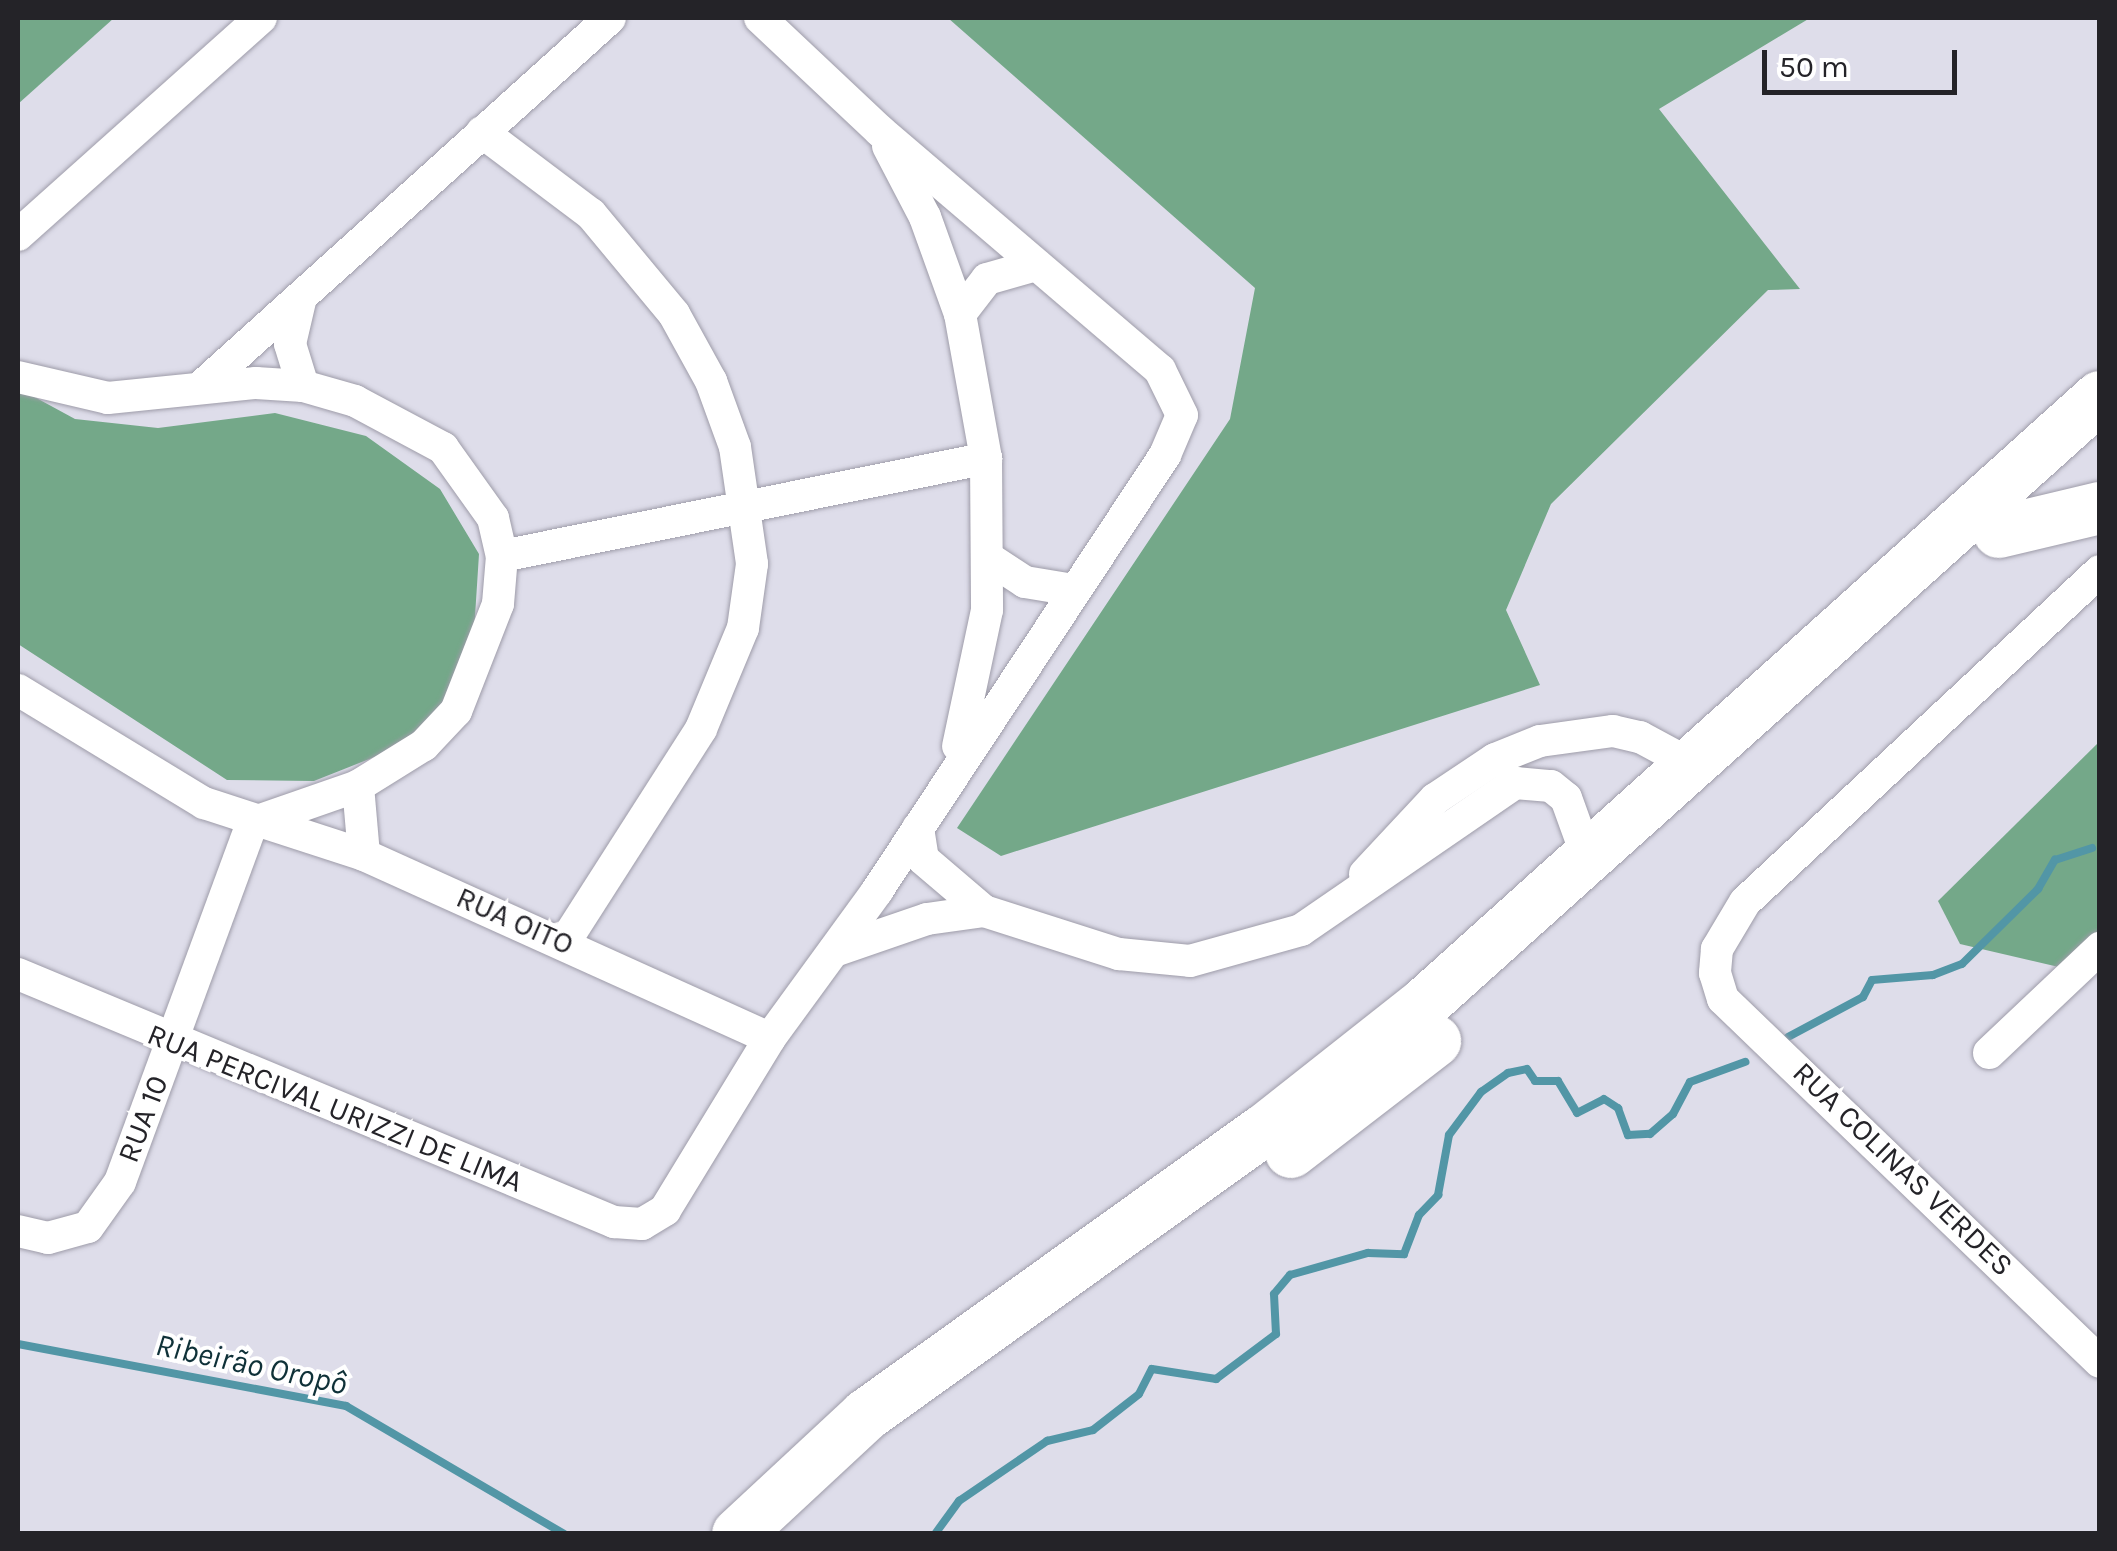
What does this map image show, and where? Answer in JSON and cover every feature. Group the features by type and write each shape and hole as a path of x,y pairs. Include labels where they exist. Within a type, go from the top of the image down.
{"highway":[{"path":"738,1534 866,1415 1348,1066 1588,858 2100,397"},
{"path":"776,1534 828,1483 929,1404 1363,1102 2100,440"},
{"path":"1999,532 2100,508"}],"street":[{"path":"18,235 261,18"},
{"path":"203,385 610,18"},
{"path":"760,18 880,130 1160,370 1182,415 1165,455 834,952 770,1038"},
{"path":"880,130 925,217 960,314 986,458 990,559 976,674 952,770"},
{"path":"482,132 591,214 674,314 711,381 735,447 745,505 750,595 726,674 701,728 565,942"},
{"path":"960,314 987,280 1036,265"},
{"path":"300,301 290,344 303,386"},
{"path":"18,377 108,398 203,385 303,386 393,416 443,448 493,518 502,556 498,604 456,711 424,746 358,786 252,823"},
{"path":"502,556 986,458"},
{"path":"990,559 1025,582 1073,590"},
{"name":"RUA COLINAS VERDES","path":"2100,571 1745,902 1717,949 1715,972 1723,998 2100,1362"},
{"name":"RUA OITO","path":"18,690 141,768 252,823 364,855 565,942 770,1038"},
{"path":"1344,901 1392,838 1435,798 1525,747 1574,732 1613,731 1640,737 1692,765"},
{"path":"918,828 923,858 984,911 1119,954 1190,962 1301,930 1515,783 1551,786 1566,798 1588,858"},
{"path":"358,786 364,855"},
{"name":"RUA 10","path":"18,1230 68,1236 102,1212 120,1182 252,823"},
{"path":"834,952 927,919 984,911"},
{"path":"1990,1052 2100,948"},
{"name":"RUA PERCIVAL URIZZI DE LIMA","path":"18,974 172,1042 614,1222 655,1219 770,1038"}],"green space":[{"path":"18,18 114,18 18,104"},
{"path":"948,18 1810,18 1659,109 1800,289 1768,290 1551,504 1506,610 1540,685 1001,856 957,828 1230,419 1255,288"},
{"path":"18,388 75,419 158,428 275,413 366,436 440,489 479,554 474,632 452,704 392,750 314,781 227,780 18,644"},
{"path":"2099,742 2099,931 2063,968 1960,944 1938,901"}],"waterway":[{"path":"1788,1037 1863,997 1872,980 1933,975 1962,964 2038,889 2055,860 2092,848"},
{"path":"935,1534 959,1501 1047,1441 1093,1430 1139,1394 1152,1369 1216,1379 1276,1334 1274,1294 1290,1275 1368,1253 1404,1254 1419,1215 1438,1195 1449,1135 1481,1092 1508,1073 1527,1069 1535,1081 1558,1081 1577,1113 1604,1099 1618,1108 1628,1135 1650,1134 1673,1114 1690,1082 1745,1062"},
{"name":"Ribeirão Oropô","path":"18,1344 346,1406 564,1534"}]}
